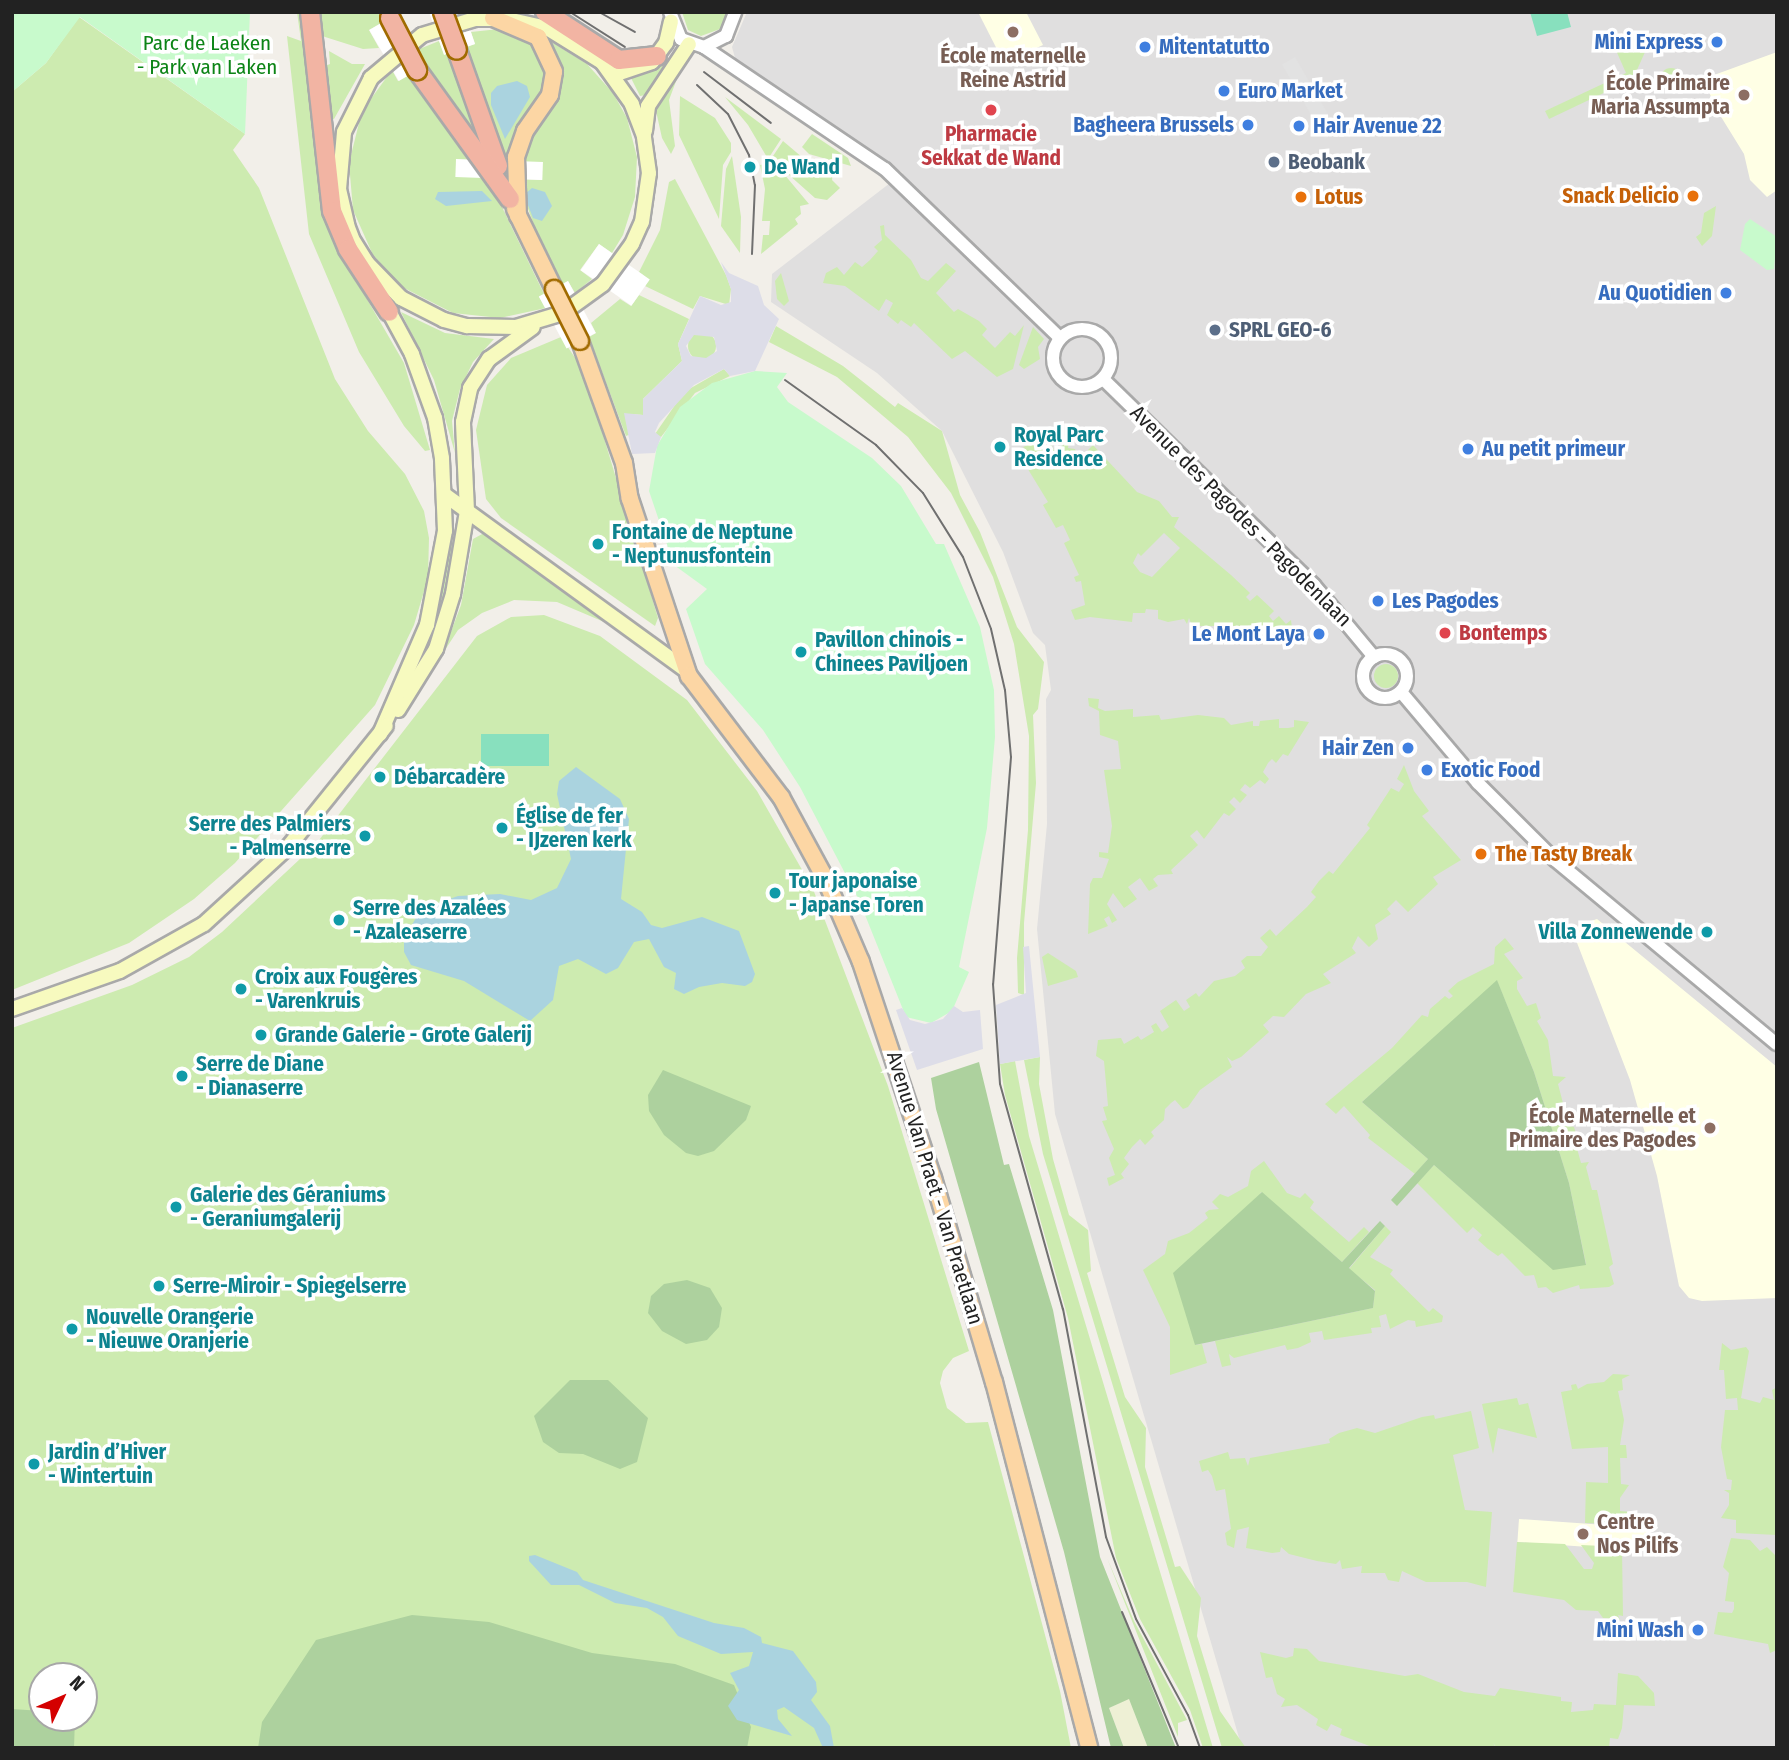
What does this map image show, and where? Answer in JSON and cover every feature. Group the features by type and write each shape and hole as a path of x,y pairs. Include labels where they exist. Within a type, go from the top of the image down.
{"highway":[{"path":"310,12 332,211 348,249 389,312"},
{"path":"443,12 510,199"},
{"path":"530,12 559,33"},
{"path":"545,12 620,60 657,56"},
{"path":"388,15 417,70 510,199"},
{"path":"322,118 339,171"}],"main road":[{"path":"614,75 648,66 657,56 670,17"},
{"path":"493,18 538,37 554,72 551,95 525,131 516,157 518,216"},
{"path":"380,734 427,625 442,557 445,495 435,418 416,364 354,242 342,207 339,171 351,113 384,64 439,28 493,18 520,21 559,33 589,51 614,75 632,104 645,136"},
{"path":"354,242 375,272 401,298 444,320 492,329 540,322 563,313 603,284 632,244 647,197 645,136 648,107 697,45"},
{"name":"Avenue Van Praet - Van Praetlaan","path":"510,199 580,341 617,440 630,499 686,670"},
{"path":"12,1009 134,965 204,924 289,846 380,734 436,649 453,594 467,511 463,422 470,388 489,359 540,322"},
{"name":"Avenue Van Praet - Van Praetlaan","path":"445,495 686,670 781,797 815,858 860,962 911,1106 994,1382 1089,1748"}],"street":[{"path":"697,45 726,37 736,13"},
{"path":"670,17 697,45 885,169 1060,338"},
{"path":"1084,328 1101,336 1111,358 1103,379 1086,387 1063,381 1052,359 1060,338 1084,328"},
{"name":"Avenue des Pagodes - Pagodenlaan","path":"1103,379 1314,585 1374,657"},
{"path":"1390,654 1403,663 1407,678 1401,691 1382,697 1368,689 1364,674 1374,657 1390,654"},
{"path":"1401,691 1478,783 1541,847 1777,1044"}],"shaded area":[{"path":"747,12 1777,12 1777,1748 1246,1748 1240,1741 1055,1114 1037,929 1047,824 1046,699 1051,690 1045,645 1033,633 1003,552 942,431 877,373 771,302 772,274 903,173 737,65 732,47"},
{"name":"École maternelle Reine Astrid","path":"978,12 1026,12 1043,45 1004,63"},
{"name":"École Primaire Maria Assumpta","path":"1777,52 1777,190 1767,197 1750,180 1744,154 1715,107 1706,84 1714,75"},
{"path":"1295,57 1338,131 1325,139 1282,64"},
{"path":"721,262 729,273 758,286 764,305 779,319 755,371 730,376 724,369 694,385 659,423 655,432 661,437 655,453 632,454 624,413 643,415 643,399 682,361 678,344 700,296 721,305 731,302 731,289","holes":["694,335 714,337 717,351 706,358 691,356 686,346"]},
{"name":"École Maternelle et Primaire des Pagodes","path":"1597,919 1777,1067 1777,1298 1702,1301 1689,1298 1679,1286 1657,1176 1630,1080 1574,935 1579,925"},
{"path":"1029,946 1040,1057 1000,1064 996,1005 1026,993 1023,947"},
{"path":"954,1006 963,1012 980,1010 983,1049 917,1070 896,1010 902,1008 910,1020 925,1024 943,1019"},
{"name":"Centre Nos Pilifs","path":"1519,1519 1648,1528 1646,1551 1517,1542"},
{"path":"1129,1698 1148,1748 1124,1748 1109,1708"}],"green space":[{"name":"Parc de Laeken - Park van Laken","path":"12,12 250,12 245,134 80,17 46,63 12,92"},
{"path":"297,12 304,12 324,212 335,244 404,363 430,450 425,451 404,426 359,352 309,234 287,36 301,41"},
{"path":"319,12 378,12 383,22 369,30 379,48 363,49 322,36"},
{"path":"682,12 725,12 726,15 720,29 701,36 688,30"},
{"path":"1530,12 1567,12 1571,27 1537,36"},
{"path":"79,17 245,134 233,150 259,188 335,379 368,431 405,474 424,511 429,538 428,578 414,625 375,705 235,863 194,899 129,943 12,990 12,92 46,63"},
{"path":"499,29 538,45 549,81 506,163 463,48 475,44 471,32"},
{"path":"1640,34 1645,52 1633,79 1549,119 1545,111 1626,73 1611,39"},
{"path":"439,41 444,54 449,53 474,128 468,127 420,69 425,65 417,50"},
{"path":"550,41 587,64 613,93 627,118 637,157 635,197 623,235 612,253 599,244 580,270 592,279 575,293 568,281 563,284 541,244 517,179 542,180 518,161 521,149 561,84 561,68"},
{"path":"329,51 352,64 365,64 334,119 329,118 325,66 330,64"},
{"path":"663,55 669,59 646,95 640,96 631,78 648,71"},
{"path":"681,68 669,100 675,146 671,154 662,138 656,111 657,102"},
{"path":"1671,68 1679,71 1682,79 1679,87 1671,90 1663,87 1660,79 1663,71"},
{"path":"392,70 398,81 411,74 488,178 544,294 539,297 546,308 500,318 453,313 402,287 373,255 353,210 349,163 362,111"},
{"path":"680,96 715,118 731,143 731,152 723,165 719,219 679,135"},
{"path":"725,97 781,139 768,159 748,125"},
{"path":"812,134 848,158 851,166 809,154 802,147"},
{"path":"783,141 809,163 833,172 832,180 840,188 827,200 815,198 771,159"},
{"path":"732,156 741,217 740,253 721,226 726,169"},
{"path":"766,164 784,174 809,204 800,206 801,214 795,219 798,224 761,254 763,235 769,235 770,221 762,221 765,189 760,165"},
{"path":"675,179 726,275 731,289 729,305 700,296 693,309 645,286 649,280 639,272 660,230 669,182"},
{"path":"1716,206 1712,236 1702,246 1696,237 1701,233 1704,213"},
{"path":"1750,219 1777,237 1774,269 1767,270 1740,250 1745,224"},
{"path":"884,225 885,235 911,260 921,278 928,281 946,263 956,271 936,293 954,312 958,309 979,321 987,329 982,335 995,348 1010,332 1015,336 1024,325 1013,369 997,377 965,351 952,359 914,323 911,327 901,320 898,324 887,315 893,303 886,299 879,311 845,286 823,283 826,273 837,267 844,275 855,262 862,267 870,260 878,251 874,247 882,240 880,226"},
{"path":"781,273 789,301 784,306 777,299 775,281"},
{"path":"639,295 689,319 678,344 682,361 643,399 643,415 631,414 631,434 626,436 589,337 596,333 591,323 620,299 631,306"},
{"path":"401,312 445,333 494,339 473,362 460,389 452,421 455,453 434,380"},
{"path":"776,326 843,366 895,407 898,403 942,431 960,495 980,532 1017,627 1044,662 1038,709 1033,715 1036,783 1024,923 1024,995 1018,993 1017,958 1028,830 1029,736 1014,644 993,577 951,493 908,437 837,377 769,342"},
{"path":"1033,327 1044,339 1038,347 1040,359 1024,369 1019,365"},
{"path":"702,332 712,336 716,346 712,356 702,360 692,356 688,346 692,336"},
{"path":"561,337 582,368 592,398 658,618 655,626 501,518 486,499 476,430 487,385 511,358"},
{"path":"724,369 730,376 695,393 661,437 655,434 684,392"},
{"path":"755,371 787,373 777,387 788,402 872,458 901,486 936,544 944,544 980,627 994,690 995,737 987,828 959,967 969,972 952,1011 931,1023 906,1017 859,900 800,787 763,730 705,664 686,609 707,589 674,565 649,491 657,446 680,407 712,383"},
{"path":"1047,436 1055,452 1069,440 1068,448 1075,449 1079,459 1093,445 1137,492 1159,501 1172,517 1179,517 1174,527 1250,593 1246,597 1250,601 1257,595 1274,611 1269,616 1273,621 1279,616 1286,624 1291,620 1292,628 1284,627 1284,637 1269,632 1261,635 1258,627 1248,626 1243,633 1234,626 1192,626 1189,618 1187,624 1184,619 1168,622 1158,619 1158,610 1146,609 1145,613 1133,613 1132,622 1090,617 1075,620 1071,610 1085,605 1081,581 1076,582 1074,577 1079,575 1064,543 1070,540 1063,525 1056,528 1043,505 1048,502 1026,466 1035,460 1023,447 1035,442 1044,451 1050,448","holes":["1164,533 1180,548 1152,577 1140,572 1133,563 1138,553 1141,556"]},
{"path":"484,533 616,627 557,602 514,600 482,613 458,630 443,653 461,605 473,539"},
{"path":"450,542 457,542 449,587 429,645"},
{"path":"544,615 600,636 687,700 757,791 813,889 888,1086 969,1351 953,1358 943,1371 940,1383 947,1408 966,1423 988,1422 1060,1691 1071,1748 12,1748 12,1028 132,985 189,957 222,932 316,844 477,636 511,617"},
{"path":"1386,664 1394,668 1398,676 1394,684 1386,688 1378,684 1374,676 1378,668"},
{"path":"1088,698 1099,699 1098,708 1105,711 1133,709 1133,717 1159,715 1161,720 1198,715 1224,718 1231,725 1253,721 1253,726 1259,726 1260,721 1279,719 1279,728 1294,727 1294,720 1309,722 1288,756 1283,754 1276,763 1272,759 1268,763 1263,772 1269,779 1265,784 1260,780 1250,788 1245,784 1240,790 1247,795 1240,803 1234,797 1229,802 1236,809 1229,816 1224,813 1204,839 1197,830 1190,836 1198,845 1171,870 1173,874 1158,875 1153,879 1158,886 1149,891 1140,878 1128,887 1137,899 1124,908 1113,893 1107,904 1117,920 1112,923 1109,916 1104,919 1108,926 1088,934 1090,884 1093,878 1102,878 1109,859 1099,857 1099,852 1108,853 1112,826 1104,770 1121,769 1118,741 1100,735 1099,711 1089,706"},
{"path":"481,734 549,734 549,766 481,766"},
{"path":"1404,765 1414,791 1429,811 1422,816 1461,860 1433,877 1438,884 1408,912 1396,900 1387,909 1391,914 1375,925 1378,939 1369,947 1358,936 1352,948 1356,953 1323,974 1331,983 1306,994 1284,1017 1273,1016 1263,1025 1269,1032 1241,1057 1232,1061 1227,1057 1232,1067 1200,1090 1188,1107 1183,1109 1175,1100 1171,1103 1165,1109 1164,1120 1151,1132 1154,1136 1145,1145 1140,1139 1124,1158 1129,1164 1121,1174 1124,1178 1109,1186 1107,1178 1115,1175 1109,1158 1114,1149 1102,1121 1107,1120 1103,1107 1108,1106 1104,1061 1096,1056 1098,1040 1121,1038 1124,1044 1138,1036 1141,1040 1154,1032 1151,1026 1156,1023 1162,1032 1169,1027 1160,1011 1176,1000 1184,1011 1190,1007 1186,1000 1196,993 1199,997 1214,981 1235,976 1245,968 1241,961 1247,956 1261,956 1268,947 1260,938 1270,929 1276,936 1307,907 1316,897 1311,892 1319,881 1329,871 1333,874 1370,828 1367,825 1391,788 1399,792 1404,784 1397,779"},
{"path":"1505,938 1514,949 1504,954 1523,978 1517,981 1517,989 1527,1006 1536,1003 1541,1018 1537,1021 1548,1040 1553,1076 1566,1077 1558,1084 1569,1126 1574,1127 1578,1140 1575,1141 1581,1163 1589,1162 1586,1167 1592,1190 1597,1190 1613,1264 1609,1267 1614,1284 1609,1287 1580,1289 1579,1285 1553,1293 1546,1287 1538,1288 1534,1275 1525,1276 1502,1253 1498,1256 1488,1249 1478,1240 1482,1235 1473,1227 1467,1233 1417,1183 1434,1165 1553,1269 1586,1264 1569,1183 1534,1072 1497,981 1362,1102 1428,1159 1415,1174 1368,1138 1370,1135 1344,1106 1336,1114 1325,1104 1392,1048 1422,1015 1428,1017 1430,1009 1445,996 1449,999 1453,996 1448,991 1458,982 1494,964 1495,947"},
{"path":"1048,953 1076,971 1078,977 1048,986 1042,957"},
{"path":"1497,980 1534,1072 1569,1183 1586,1265 1553,1270 1434,1165 1397,1206 1391,1200 1428,1159 1362,1102"},
{"path":"1040,1057 1039,1084 1053,1159 1069,1215 1088,1230 1091,1271 1087,1273 1125,1397 1146,1428 1145,1467 1175,1567 1180,1566 1201,1598 1197,1636 1220,1711 1246,1748 1222,1748 1043,1154 1024,1060"},
{"path":"1015,1061 1029,1136 1213,1748 1203,1748 1190,1710 1140,1619 1116,1558 1068,1318 1005,1095 1000,1064"},
{"path":"979,1062 1004,1165 1009,1164 1053,1310 1100,1557 1176,1748 1148,1748 1129,1699 1109,1708 1124,1748 1111,1748 1064,1552 936,1109 931,1078"},
{"path":"663,1070 751,1106 746,1120 714,1151 698,1156 686,1153 664,1135 649,1111 648,1095"},
{"path":"1264,1161 1287,1193 1300,1198 1305,1193 1314,1202 1310,1208 1349,1242 1364,1227 1369,1232 1342,1262 1261,1192 1195,1345 1202,1344 1207,1363 1170,1375 1170,1327 1143,1270 1165,1254 1168,1241 1189,1233 1208,1218 1205,1213 1209,1210 1219,1209 1212,1202 1220,1194 1228,1197 1248,1186 1251,1171"},
{"path":"1262,1192 1342,1262 1380,1221 1385,1226 1349,1268 1375,1291 1373,1308 1195,1345 1173,1273"},
{"path":"1385,1226 1391,1232 1370,1257 1393,1270 1390,1274 1429,1312 1433,1308 1443,1316 1442,1322 1416,1327 1415,1321 1408,1320 1390,1329 1386,1314 1379,1316 1381,1327 1371,1328 1372,1333 1324,1340 1322,1331 1309,1333 1311,1342 1298,1348 1287,1350 1285,1345 1234,1358 1229,1354 1231,1365 1222,1367 1215,1341 1373,1308 1375,1290 1349,1269"},
{"path":"687,1280 710,1288 722,1308 719,1327 707,1340 686,1344 662,1331 648,1313 651,1296 664,1284"},
{"path":"1722,1343 1731,1350 1746,1347 1749,1351 1741,1398 1760,1403 1763,1397 1774,1400 1772,1390 1777,1387 1777,1535 1736,1533 1736,1520 1721,1518 1729,1505 1729,1493 1724,1490 1731,1490 1732,1480 1727,1479 1721,1447 1725,1410 1738,1410 1737,1398 1726,1399 1724,1370 1719,1370"},
{"path":"1613,1374 1630,1375 1622,1379 1623,1390 1618,1391 1624,1420 1620,1445 1626,1445 1627,1458 1620,1458 1621,1484 1629,1485 1620,1498 1620,1511 1632,1512 1632,1525 1585,1523 1586,1482 1608,1483 1608,1447 1572,1449 1561,1392 1572,1390 1571,1385 1576,1384 1578,1389 1587,1384 1604,1382"},
{"path":"570,1380 608,1380 648,1418 637,1462 620,1469 583,1454 559,1453 543,1442 534,1416"},
{"path":"1517,1398 1519,1405 1528,1403 1537,1438 1498,1428 1493,1454 1482,1404"},
{"path":"1471,1411 1479,1448 1453,1455 1465,1510 1492,1512 1486,1587 1467,1582 1426,1582 1402,1571 1399,1582 1388,1580 1385,1573 1361,1573 1362,1566 1342,1569 1340,1560 1336,1564 1317,1561 1289,1554 1281,1547 1280,1552 1272,1553 1246,1548 1249,1527 1237,1530 1234,1548 1227,1545 1225,1533 1231,1529 1225,1489 1216,1491 1212,1476 1208,1470 1202,1472 1199,1461 1228,1452 1230,1459 1245,1458 1248,1466 1250,1458 1330,1443 1329,1439 1339,1433 1357,1428 1375,1433 1422,1417 1434,1415 1435,1419"},
{"path":"1731,1538 1750,1540 1760,1551 1767,1547 1777,1557 1777,1650 1770,1653 1768,1644 1714,1634 1718,1612 1732,1613 1734,1609 1734,1602 1725,1601 1729,1573 1723,1567"},
{"path":"1517,1542 1565,1544 1584,1569 1592,1569 1594,1563 1581,1545 1603,1546 1603,1553 1622,1548 1623,1616 1618,1615 1620,1620 1603,1618 1598,1611 1576,1610 1564,1600 1513,1592"},
{"path":"1107,1558 1134,1621 1187,1720 1178,1723 1178,1737"},
{"path":"412,1615 489,1622 592,1653 675,1664 734,1685 751,1727 747,1748 258,1748 262,1722 316,1640"},
{"path":"1294,1648 1307,1649 1319,1661 1405,1676 1418,1674 1464,1692 1495,1696 1500,1688 1561,1697 1561,1701 1572,1702 1571,1712 1593,1710 1594,1704 1616,1705 1618,1673 1638,1676 1654,1693 1655,1706 1624,1705 1622,1728 1618,1739 1610,1738 1609,1748 1497,1748 1493,1743 1496,1748 1375,1748 1340,1735 1342,1729 1331,1724 1327,1731 1316,1725 1318,1719 1297,1705 1281,1707 1285,1699 1277,1694 1272,1677 1266,1678 1260,1652 1286,1658 1293,1656"},
{"path":"12,1709 28,1710 28,1732 75,1732 74,1748 12,1748"}],"water":[{"path":"517,81 527,86 530,97 505,139 491,105 491,93 497,86"},
{"path":"532,188 545,192 552,206 542,221 533,218 526,200 525,194"},
{"path":"482,191 492,201 446,206 435,199 438,192"},
{"path":"576,767 620,799 629,819 621,899 642,912 651,925 662,928 702,917 739,931 755,974 752,982 745,986 722,983 699,987 684,994 674,989 676,973 664,967 649,939 634,942 618,968 606,974 578,959 559,966 553,1000 530,1021 464,981 411,965 404,952 404,938 416,918 433,905 458,896 500,894 531,900 557,888 571,859 557,794 559,781"},
{"path":"535,1555 577,1572 583,1580 714,1623 744,1628 761,1637 762,1643 793,1651 816,1682 817,1692 811,1700 830,1726 834,1748 823,1748 814,1728 784,1707 777,1710 778,1719 792,1736 737,1720 728,1706 739,1690 730,1673 749,1666 753,1652 721,1654 678,1636 663,1617 647,1608 615,1603 579,1585 551,1585 529,1561 529,1556"}],"pier":[{"path":"429,12 464,12 475,44 444,55"},
{"path":"397,14 426,65 399,81 369,30"},
{"path":"456,159 543,162 542,180 455,177"},
{"path":"599,244 650,280 631,306 581,270"},
{"path":"568,281 596,333 567,349 539,296"}],"tram line":[{"path":"570,12 625,47"},
{"path":"599,12 635,32"},
{"path":"704,72 771,123"},
{"path":"697,85 728,114 749,155 755,185 752,254"},
{"path":"785,380 876,445 923,493 963,557 991,629 1005,690 1011,757 993,984 1000,1084 1063,1309 1106,1537 1136,1619 1188,1715 1200,1748"},
{"path":"1122,1612 1179,1748"}],"place":[{"name":"École maternelle Reine Astrid","path":"1013,32"},
{"name":"Mini Express","path":"1717,42"},
{"name":"Mitentatutto","path":"1145,47"},
{"name":"Euro Market","path":"1224,91"},
{"name":"École Primaire Maria Assumpta","path":"1744,95"},
{"name":"Pharmacie Sekkat de Wand","path":"991,110"},
{"name":"Bagheera Brussels","path":"1248,125"},
{"name":"Hair Avenue 22","path":"1299,126"},
{"name":"Beobank","path":"1274,162"},
{"name":"De Wand","path":"750,167"},
{"name":"Snack Delicio","path":"1693,196"},
{"name":"Lotus","path":"1301,197"},
{"name":"Au Quotidien","path":"1726,293"},
{"name":"SPRL GEO-6","path":"1215,330"},
{"name":"Royal Parc Residence","path":"1000,447"},
{"name":"Au petit primeur","path":"1468,449"},
{"name":"Fontaine de Neptune - Neptunusfontein","path":"598,544"},
{"name":"Les Pagodes","path":"1378,601"},
{"name":"Bontemps","path":"1445,633"},
{"name":"Le Mont Laya","path":"1319,634"},
{"name":"Pavillon chinois - Chinees Paviljoen","path":"801,652"},
{"name":"Hair Zen","path":"1408,748"},
{"name":"Exotic Food","path":"1427,770"},
{"name":"Débarcadère","path":"380,777"},
{"name":"Église de fer - IJzeren kerk","path":"502,828"},
{"name":"Serre des Palmiers - Palmenserre","path":"365,836"},
{"name":"The Tasty Break","path":"1481,854"},
{"name":"Tour japonaise - Japanse Toren","path":"775,893"},
{"name":"Serre des Azalées - Azaleaserre","path":"339,920"},
{"name":"Villa Zonnewende","path":"1707,932"},
{"name":"Croix aux Fougères - Varenkruis","path":"241,989"},
{"name":"Grande Galerie - Grote Galerij","path":"261,1035"},
{"name":"Serre de Diane - Dianaserre","path":"182,1076"},
{"name":"École Maternelle et Primaire des Pagodes","path":"1710,1128"},
{"name":"Galerie des Géraniums - Geraniumgalerij","path":"176,1207"},
{"name":"Serre-Miroir - Spiegelserre","path":"159,1286"},
{"name":"Nouvelle Orangerie - Nieuwe Oranjerie","path":"72,1329"},
{"name":"Jardin d’Hiver - Wintertuin","path":"34,1464"},
{"name":"Centre Nos Pilifs","path":"1583,1534"},
{"name":"Mini Wash","path":"1698,1630"}]}
